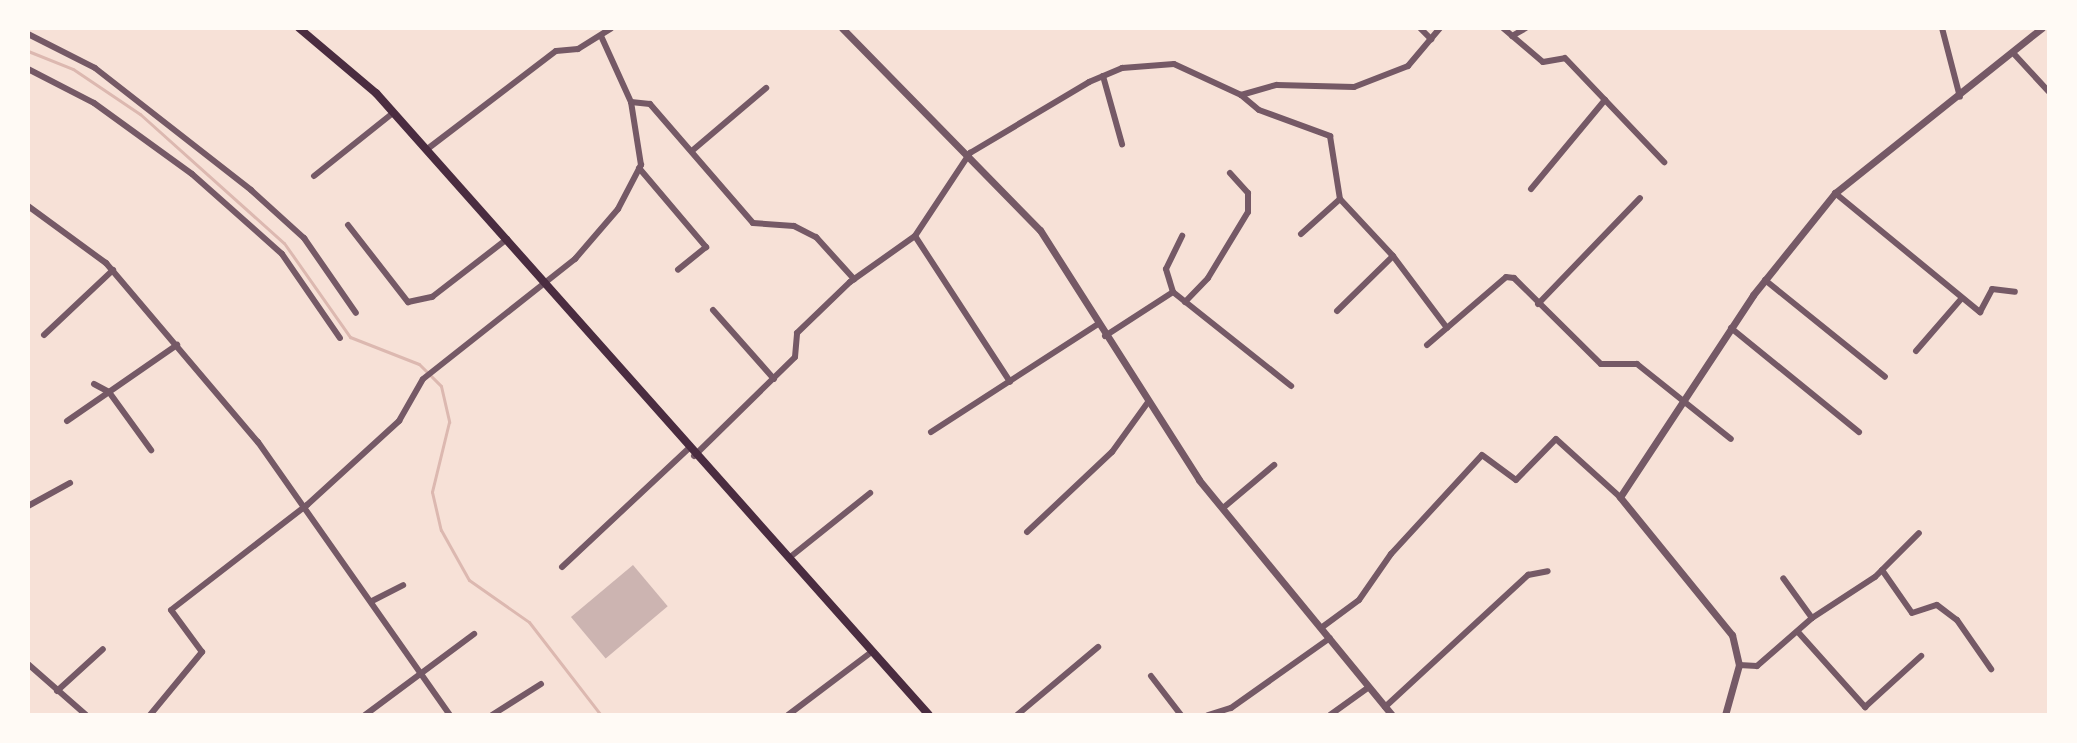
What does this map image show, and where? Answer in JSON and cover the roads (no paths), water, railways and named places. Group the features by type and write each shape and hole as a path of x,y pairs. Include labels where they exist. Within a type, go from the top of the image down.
{"main road":[{"path":"299,28 339,55 393,113 547,282 691,453 929,715"}],"street":[{"path":"426,150 559,49 578,49 611,28"},
{"path":"842,28 970,153 1040,230 1148,402 1223,508 1392,715"},
{"path":"1420,28 1431,39"},
{"path":"1241,95 1386,78 1440,28"},
{"path":"1503,28 1543,62 1565,58 1664,162"},
{"path":"1512,36 1526,28"},
{"path":"1942,28 1960,97"},
{"path":"1620,497 1731,328 1835,193 2015,55 2042,28"},
{"path":"28,34 95,68 251,190 304,238 356,313"},
{"path":"601,36 631,102 639,168 706,247 678,270"},
{"path":"2015,55 2049,92"},
{"path":"562,567 774,379 795,357 797,333 854,279 915,236 970,153 1103,76 1174,64 1241,95 1259,110 1330,136 1340,199 1393,256 1447,328"},
{"path":"28,69 94,103 192,174 282,254 340,338"},
{"path":"1103,76 1122,144"},
{"path":"693,150 766,88"},
{"path":"1531,189 1605,100"},
{"path":"631,102 650,104 693,150 753,223 794,226 816,237 854,279"},
{"path":"314,176 393,113"},
{"path":"150,715 202,652 171,610 307,505 399,421 423,379 547,282 618,209 639,168"},
{"path":"1185,302 1196,295 1248,212 1248,193 1230,173"},
{"path":"1835,193 1980,312 1992,289 2015,292"},
{"path":"1538,304 1640,198"},
{"path":"1301,234 1340,199"},
{"path":"28,206 113,270 177,345 307,505 450,715"},
{"path":"348,225 408,302 432,297 507,239"},
{"path":"915,236 1010,382"},
{"path":"1182,236 1166,269 1173,292 1291,386"},
{"path":"1337,311 1393,256"},
{"path":"44,335 113,270"},
{"path":"1427,345 1506,277 1601,364 1637,364 1681,403 1731,439"},
{"path":"1765,280 1885,377"},
{"path":"1105,336 1173,292"},
{"path":"1916,351 1961,299"},
{"path":"713,310 774,379"},
{"path":"931,432 1098,324"},
{"path":"1731,328 1859,432"},
{"path":"67,421 177,345"},
{"path":"94,384 109,392 151,450"},
{"path":"1027,532 1112,452 1148,402"},
{"path":"1321,628 1359,600 1391,554 1482,455 1516,480 1556,439 1620,497 1732,635 1739,665 1725,715"},
{"path":"1223,508 1274,465"},
{"path":"28,506 70,483"},
{"path":"789,558 870,493"},
{"path":"1739,665 1757,666 1812,618 1882,570 1919,533"},
{"path":"1882,570 1912,613 1937,605 1957,620 1991,669"},
{"path":"1385,707 1528,575 1548,571"},
{"path":"1783,578 1812,618"},
{"path":"372,601 403,585"},
{"path":"1798,632 1865,707"},
{"path":"365,715 474,634"},
{"path":"1208,715 1231,708 1330,638"},
{"path":"1017,715 1098,647"},
{"path":"57,691 103,649"},
{"path":"788,715 873,651"},
{"path":"1856,715 1921,656"},
{"path":"28,664 86,715"},
{"path":"1151,676 1181,715"},
{"path":"492,715 541,684"},
{"path":"1330,715 1369,687"}],"waterway":[{"path":"28,51 73,69 140,114 284,243 350,337 419,364 441,386 449,422 432,492 441,530 469,580 529,622 601,715"}]}
